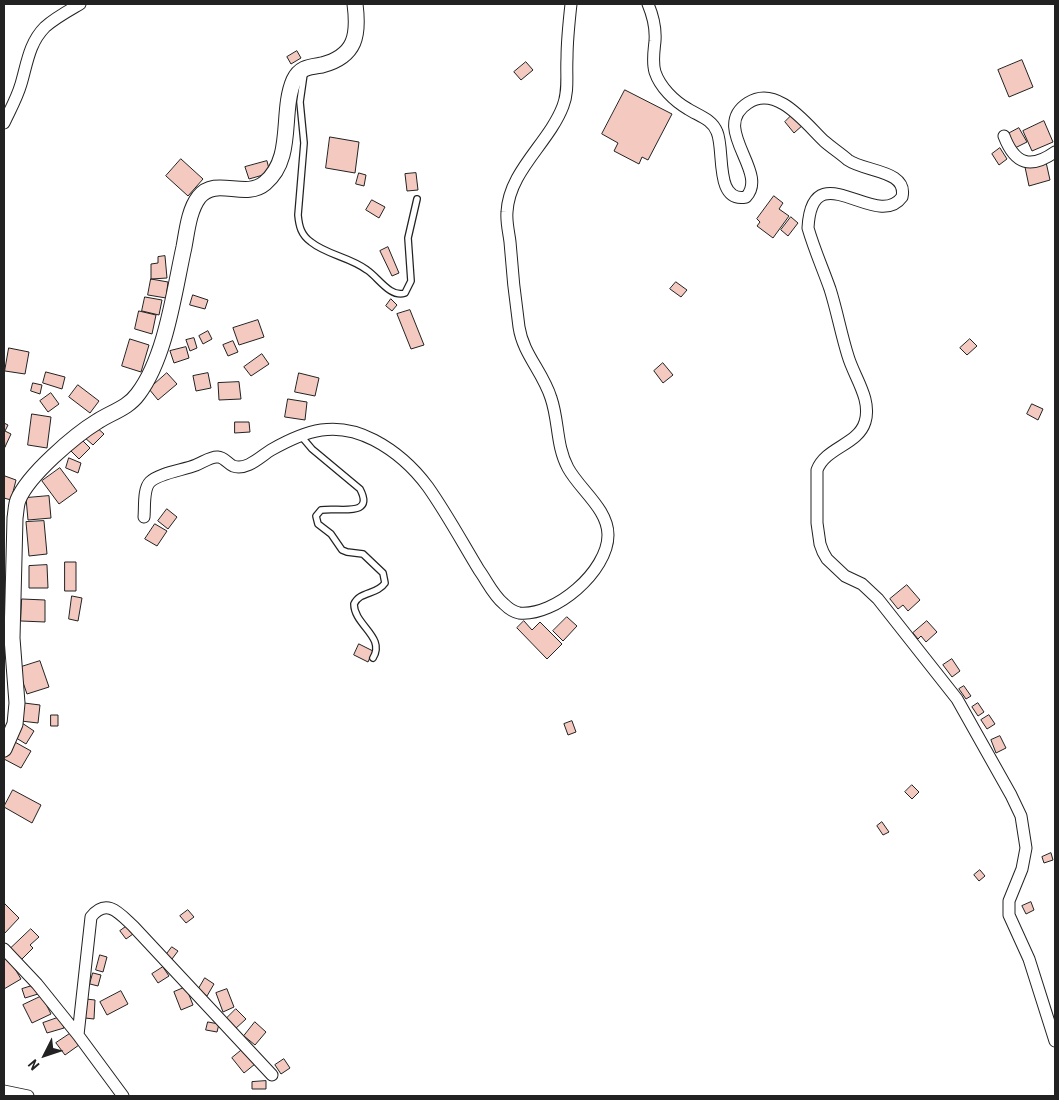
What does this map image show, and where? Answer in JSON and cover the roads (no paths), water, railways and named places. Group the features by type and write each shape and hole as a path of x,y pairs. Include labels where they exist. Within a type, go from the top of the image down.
{"street":[{"path":"4,122 15,101 29,53 35,40 49,24 70,7 80,4"},
{"path":"4,749 15,724 17,703 12,638 15,518 18,500 26,484 70,442 99,420 129,404 141,390 157,357 168,322 188,228 197,200 208,189 216,187 251,189 259,188 267,182 276,170 283,154 288,106 295,79 300,71 306,67 320,65 344,56 354,39 356,30 355,4"},
{"path":"144,517 147,488 151,481 157,477 218,457 232,465 244,466 272,450 313,431 331,428 353,430 375,440 394,452 413,468 427,486 495,594 504,605 514,611 531,612 542,610 572,593 587,579 598,564 606,546 607,524 595,504 568,469 558,442 552,398 521,340 512,279 507,212 518,178 531,157 553,129 565,102 571,4"},
{"path":"648,4 655,29 654,70 664,88 674,99 713,124 720,141 725,185 732,195 746,198 752,184 750,170 736,138 735,129 738,114 749,102 764,98 780,103 795,112 827,143 852,162 888,175 899,181 902,186 902,198 896,204 890,206 876,205 834,193 822,195 814,203 808,219 808,228 830,291 848,356 866,402 865,421 861,431 826,456 817,470 817,523 820,544 827,559 833,566 845,576 862,584 882,604 956,699 1011,795 1022,822 1026,848 1022,869 1009,901 1009,915 1028,959 1055,1041"},
{"path":"1004,136 1011,152 1026,161 1040,162 1055,152"},
{"path":"78,1035 91,917 96,910 104,907 115,910 133,926 272,1075"},
{"path":"4,949 38,984 123,1096"},
{"path":"4,1091 28,1096"}],"lane":[{"path":"306,67 301,86 300,102 304,143 298,214 299,225 305,236 310,242 353,261 368,270 396,294 405,293 411,281 408,238 416,199"},
{"path":"301,436 360,489 364,497 364,502 359,509 336,508 321,510 316,516 316,520 318,524 331,534 342,550 363,554 383,573 385,583 382,587 360,596 354,604 361,623 375,640 376,653 372,658"}]}
